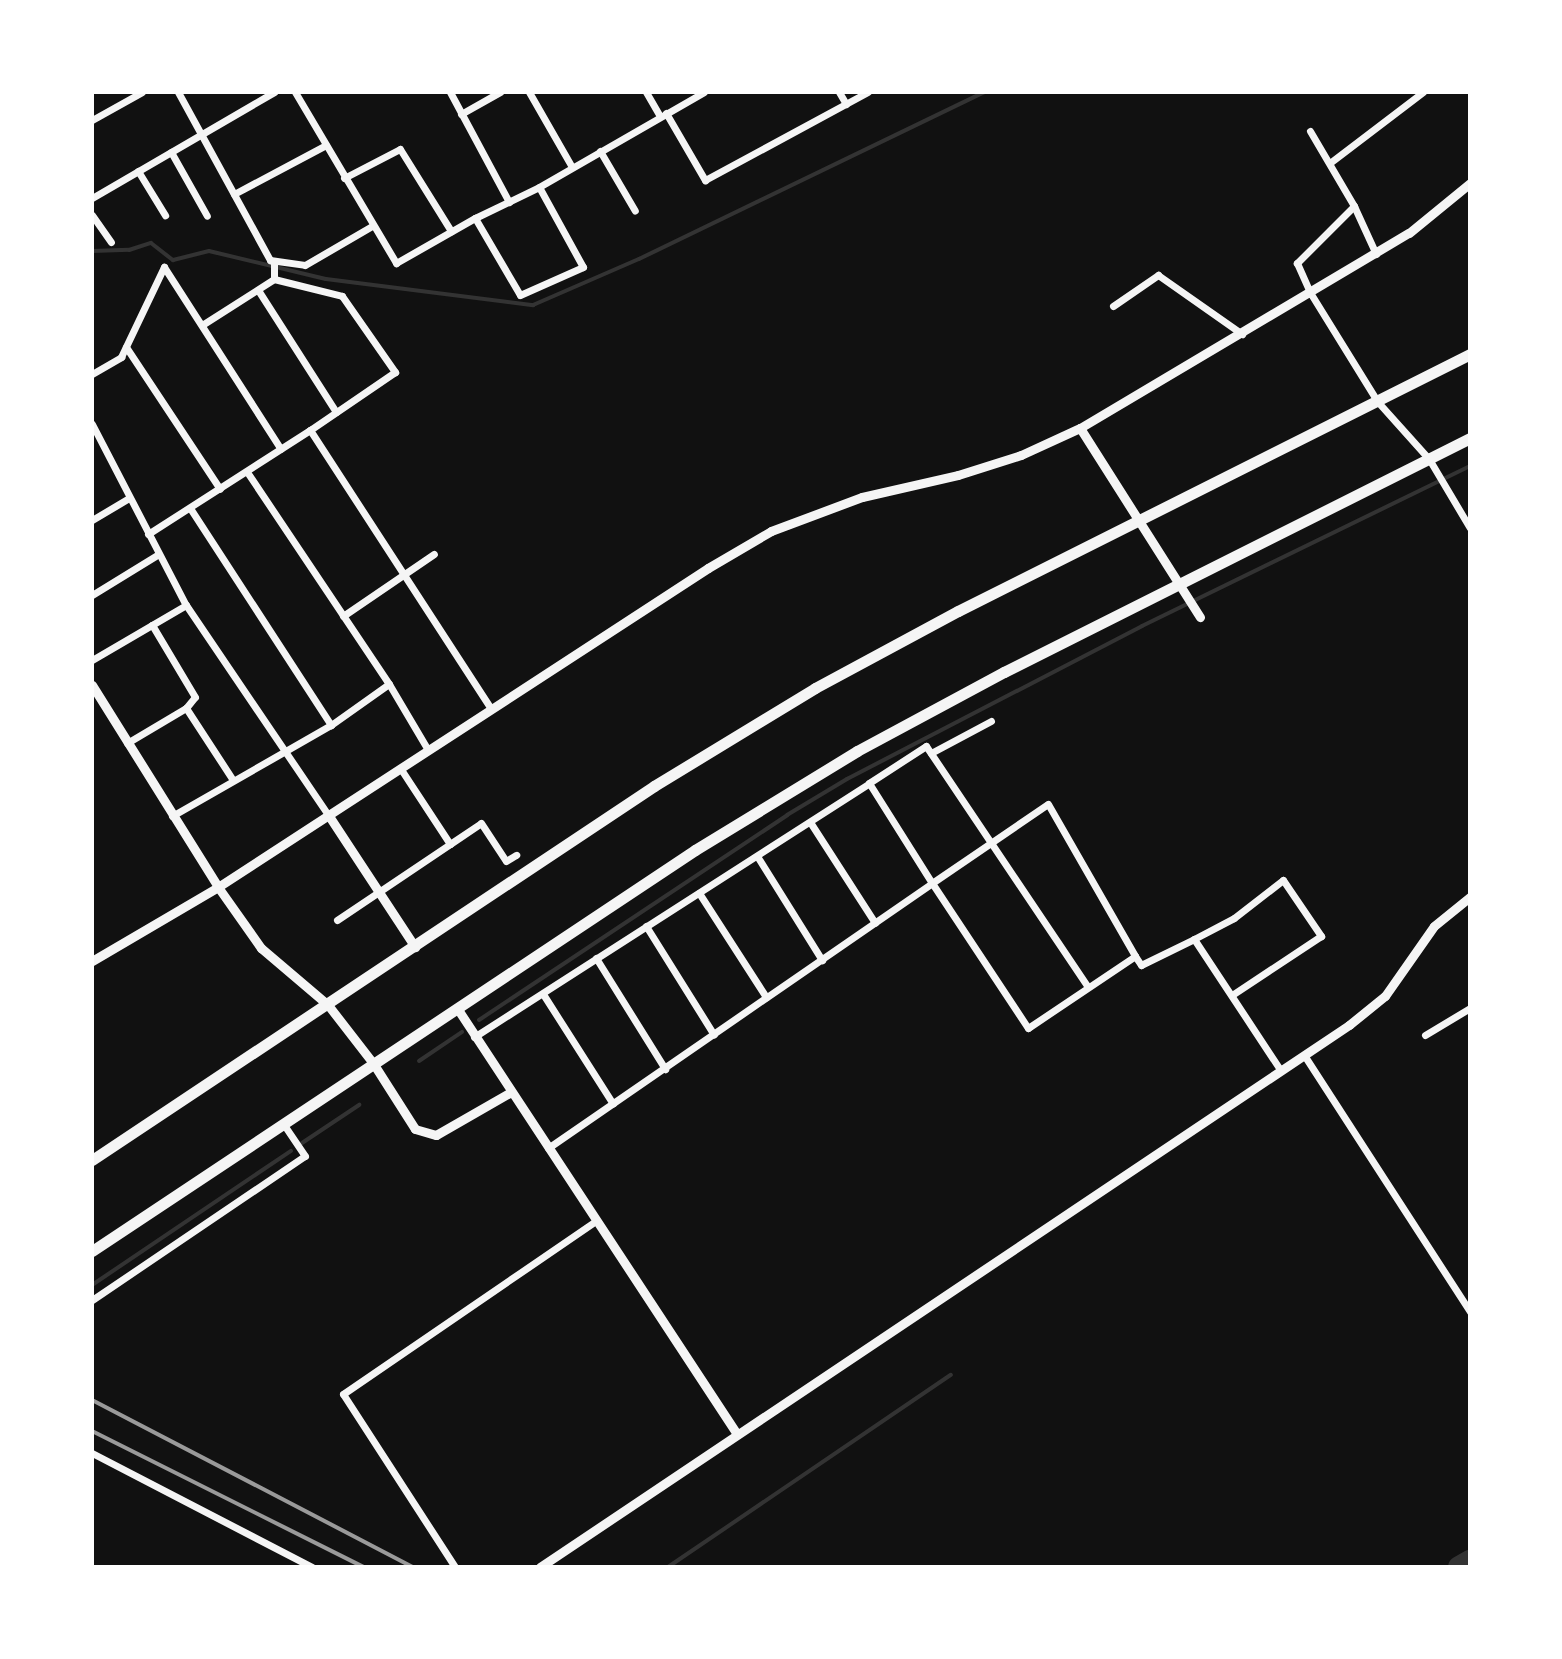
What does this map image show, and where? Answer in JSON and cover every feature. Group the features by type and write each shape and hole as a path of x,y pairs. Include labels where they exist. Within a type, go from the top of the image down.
{"main road":[{"path":"92,1160 654,786 764,718 958,611 1470,354"},
{"path":"92,1251 695,850 857,751 1470,438"}],"street":[{"path":"92,120 142,92"},
{"path":"178,92 270,260 305,265 372,226"},
{"path":"92,198 274,92"},
{"path":"295,92 396,263 475,218 539,187 704,92"},
{"path":"450,92 509,202"},
{"path":"461,114 500,92"},
{"path":"529,92 572,167"},
{"path":"646,92 705,180 868,92"},
{"path":"839,92 846,104"},
{"path":"1331,162 1423,92"},
{"path":"1310,131 1331,162 1376,254"},
{"path":"234,194 326,145"},
{"path":"344,178 400,149 451,231"},
{"path":"600,151 635,211"},
{"path":"171,152 207,216"},
{"path":"138,171 165,215"},
{"path":"92,961 218,887 771,531 862,497 958,475 1021,455 1080,428 1376,254 1409,233 1470,183"},
{"path":"475,218 520,295 583,267 539,187"},
{"path":"1354,206 1297,263 1311,294 1377,401 1429,459 1470,528"},
{"path":"92,215 111,242"},
{"path":"274,261 274,278"},
{"path":"92,374 121,357 164,267 281,449"},
{"path":"1113,306 1158,275 1242,334"},
{"path":"202,325 274,278"},
{"path":"148,534 247,472 395,372 342,296 274,278"},
{"path":"258,290 336,412"},
{"path":"126,347 220,489"},
{"path":"92,424 157,555 186,605 415,947"},
{"path":"1080,428 1197,614"},
{"path":"310,430 491,709"},
{"path":"247,472 389,684 428,750"},
{"path":"92,520 129,498"},
{"path":"190,508 331,725"},
{"path":"343,616 434,554"},
{"path":"92,595 157,555"},
{"path":"92,660 186,605"},
{"path":"127,743 186,708 195,697 152,625"},
{"path":"172,816 331,725 389,684"},
{"path":"92,685 172,816 261,948 328,1005 373,1063 415,1129 436,1135 511,1092"},
{"path":"186,708 233,780"},
{"path":"931,753 991,721"},
{"path":"474,1037 926,746 1087,986"},
{"path":"400,768 450,844"},
{"path":"869,783 1028,1028 1135,956"},
{"path":"548,1148 1048,804 1141,965 1234,918 1283,880 1321,936 1232,995"},
{"path":"810,822 875,923"},
{"path":"337,920 380,894 481,823 506,861 516,855"},
{"path":"757,856 822,960"},
{"path":"699,893 766,997"},
{"path":"540,1567 1304,1055 1385,996 1434,926 1470,897"},
{"path":"646,926 714,1035"},
{"path":"1194,939 1281,1071"},
{"path":"596,958 665,1069"},
{"path":"543,994 613,1104"},
{"path":"457,1008 737,1434"},
{"path":"1425,1035 1470,1008"},
{"path":"1304,1055 1470,1312"},
{"path":"92,1300 305,1156 283,1123"},
{"path":"455,1567 343,1394 596,1221"},
{"path":"92,1453 312,1567"}],"waterway":[{"path":"92,251 129,250 151,243 173,260 209,251 326,279 533,305 639,259 985,92"},
{"path":"479,1020 787,815 847,779 1142,626 1470,466"},
{"path":"419,1061 462,1032"},
{"path":"302,1143 359,1105"},
{"path":"92,1285 291,1151"},
{"path":"668,1567 951,1375"},
{"path":"1459,1567 1470,1561"}],"railway":[{"path":"92,1400 413,1567"},
{"path":"92,1431 364,1567"}]}
